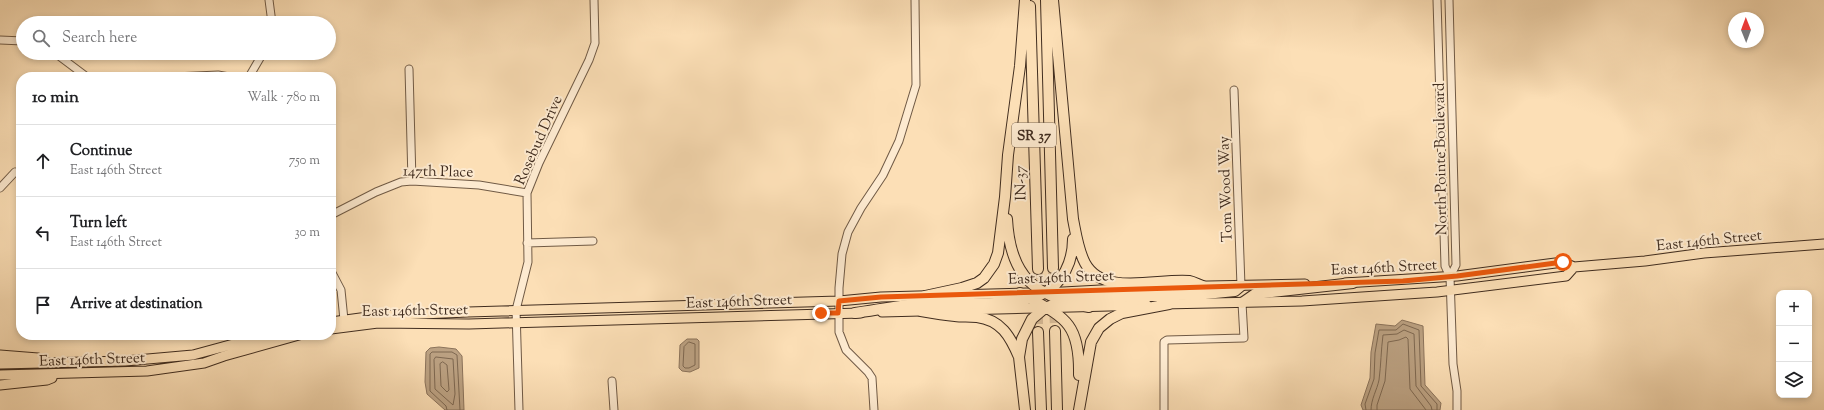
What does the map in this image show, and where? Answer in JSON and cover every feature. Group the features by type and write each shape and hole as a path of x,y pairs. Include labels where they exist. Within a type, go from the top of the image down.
{"highway":[{"path":"925,296 962,288 977,283 984,278 994,264 998,253 1005,197 1008,155 1020,66 1025,0"},
{"name":"IN-37","path":"1029,0 1031,12 1038,270"},
{"name":"IN-37","path":"1046,0 1053,268"},
{"path":"855,313 919,304 1019,301 1045,293 1058,281 1071,261 1073,251 1073,219 1053,0"},
{"path":"1005,197 1008,238 1014,261 1028,280 1045,293 1063,301 1089,307"},
{"path":"1073,219 1080,252 1085,263 1093,273 1101,278 1112,282 1129,283 1190,281 1203,286"},
{"path":"1242,303 1255,294 1353,283"},
{"path":"1019,357 1026,329 1037,313 1063,301 1096,298 1205,294 1235,291 1241,286"},
{"path":"1020,293 1060,315 1067,322 1078,345 1080,355 1079,408"},
{"path":"1079,408 1091,342 1099,328 1110,319 1122,313 1169,304"},
{"path":"920,311 954,316 976,316 990,320 1005,330 1011,338 1019,357 1024,410"},
{"path":"1055,330 1057,410"},
{"path":"1038,332 1041,410"}],"main road":[{"name":"East 146th Street","path":"336,328 378,323 925,296 1045,293 1203,286 1353,283 1450,277 1563,262 1574,267 1645,261 1704,253 1824,244"},
{"name":"East 146th Street","path":"336,321 375,316 855,313 1302,301 1451,291 1566,276 1574,267"},
{"name":"East 146th Street","path":"0,364 125,361 194,355 248,340"},
{"name":"East 146th Street","path":"0,375 147,372 204,363 281,340"},
{"path":"0,355 47,358 52,363"},
{"path":"0,384 47,380 58,374"}],"street":[{"path":"269,0 271,16"},
{"name":"Rosebud Drive","path":"520,410 516,316 517,301 526,271 527,193 539,163 591,56 595,34 594,0"},
{"path":"874,410 872,378 846,350 839,332 838,313 842,254 848,232 890,161 899,141 916,85 914,0"},
{"name":"North Pointe Boulevard","path":"1437,0 1445,266 1450,277"},
{"name":"North Pointe Boulevard","path":"1449,0 1456,266 1450,277"},
{"path":"0,40 16,40"},
{"path":"64,60 80,72"},
{"path":"252,72 259,60"},
{"path":"409,69 412,181"},
{"name":"Tom Wood Way","path":"1234,90 1241,286"},
{"path":"0,188 15,172"},
{"name":"147th Place","path":"336,212 393,184 412,181 479,185 527,193"},
{"path":"527,243 593,241"},
{"path":"1450,277 1453,364 1457,391 1457,410"},
{"path":"336,280 341,290 344,320"},
{"path":"1164,410 1164,342 1167,340 1244,338 1242,303"},
{"path":"612,381 614,410"}],"water":[{"path":"1402,320 1423,326 1425,385 1441,403 1440,410 1363,410 1361,405 1370,378 1371,352 1376,324 1395,326"},
{"path":"687,339 697,339 699,341 699,368 690,372 682,371 679,368 680,345"},
{"path":"439,347 456,349 462,356 464,410 445,410 427,394 425,382 426,352 430,348"}],"tunnel":[{"path":"1053,268 1055,331"},
{"path":"1038,269 1038,332"}],"route":[{"path":"821,313 838,313 839,301 881,297 1045,293 1157,287 1403,281 1457,276 1563,262"}]}
